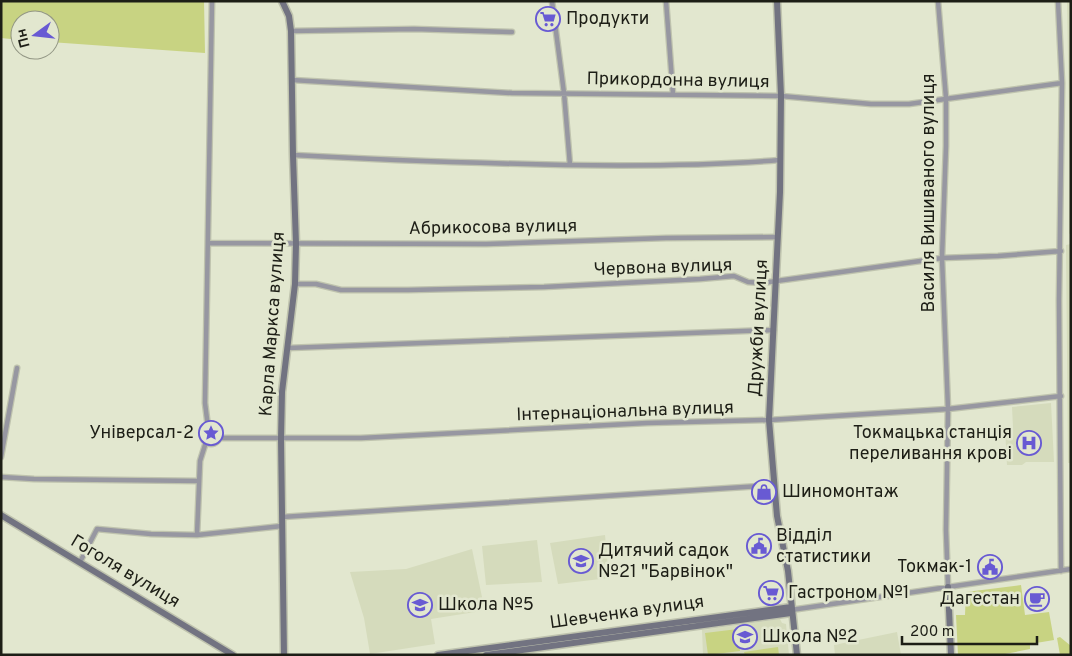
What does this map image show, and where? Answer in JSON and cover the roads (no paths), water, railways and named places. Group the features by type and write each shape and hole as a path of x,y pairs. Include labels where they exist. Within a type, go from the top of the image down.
{"street":[{"path":"197,534 200,461 206,442 202,434 208,426 205,404 212,1"},
{"path":"552,1 564,93 570,165"},
{"path":"666,1 673,94"},
{"name":"Дружби вулиця","path":"777,1 781,96 780,160 769,420 777,516 788,571 797,655"},
{"name":"Василя Вишиваного вулиця","path":"938,1 946,98 942,258 948,410 946,530 951,655"},
{"path":"1058,1 1062,83 1059,301 1061,570"},
{"name":"Карла Маркса вулиця","path":"284,2 289,16 291,31 296,244 295,284 282,392 281,439 285,653"},
{"path":"291,31 414,29 512,32"},
{"name":"Прикордонна вулиця","path":"292,80 512,93 781,96 871,104 909,104 1062,83"},
{"path":"293,154 412,161 570,165 689,165 780,160"},
{"name":"Абрикосова вулиця","path":"208,243 486,244 666,238 778,237"},
{"name":"Червона вулиця","path":"295,284 325,286 341,290 408,290 544,287 734,276 748,282 762,283 942,258 1061,251"},
{"path":"288,348 774,330"},
{"path":"1,458 17,368"},
{"name":"Інтернаціональна вулиця","path":"220,438 361,438 638,424 769,420 948,410 1061,396"},
{"path":"206,442 214,443 220,438 220,432 216,427 208,426"},
{"path":"1,477 199,481"},
{"path":"282,517 774,486"},
{"name":"Гоголя вулиця","path":"1,515 233,655"},
{"path":"80,562 98,529 151,534 197,534 282,526"},
{"name":"Шевченка вулиця","path":"438,655 467,653 791,610 1071,569"},
{"name":"Шевченка вулиця","path":"486,655 605,635"}],"place":[{"name":"Продукти","path":"548,19"},
{"name":"Універсал-2","path":"211,433"},
{"name":"Токмацька станція переливання крові","path":"1029,443"},
{"name":"Шиномонтаж","path":"764,492"},
{"name":"Відділ статистики","path":"759,546"},
{"name":"Дитячий садок №21 \"Барвінок\"","path":"581,561"},
{"name":"Токмак-1","path":"990,567"},
{"name":"Гастроном №1","path":"771,593"},
{"name":"Дагестан","path":"1037,599"},
{"name":"Школа №5","path":"420,605"},
{"name":"Школа №2","path":"745,637"}]}
